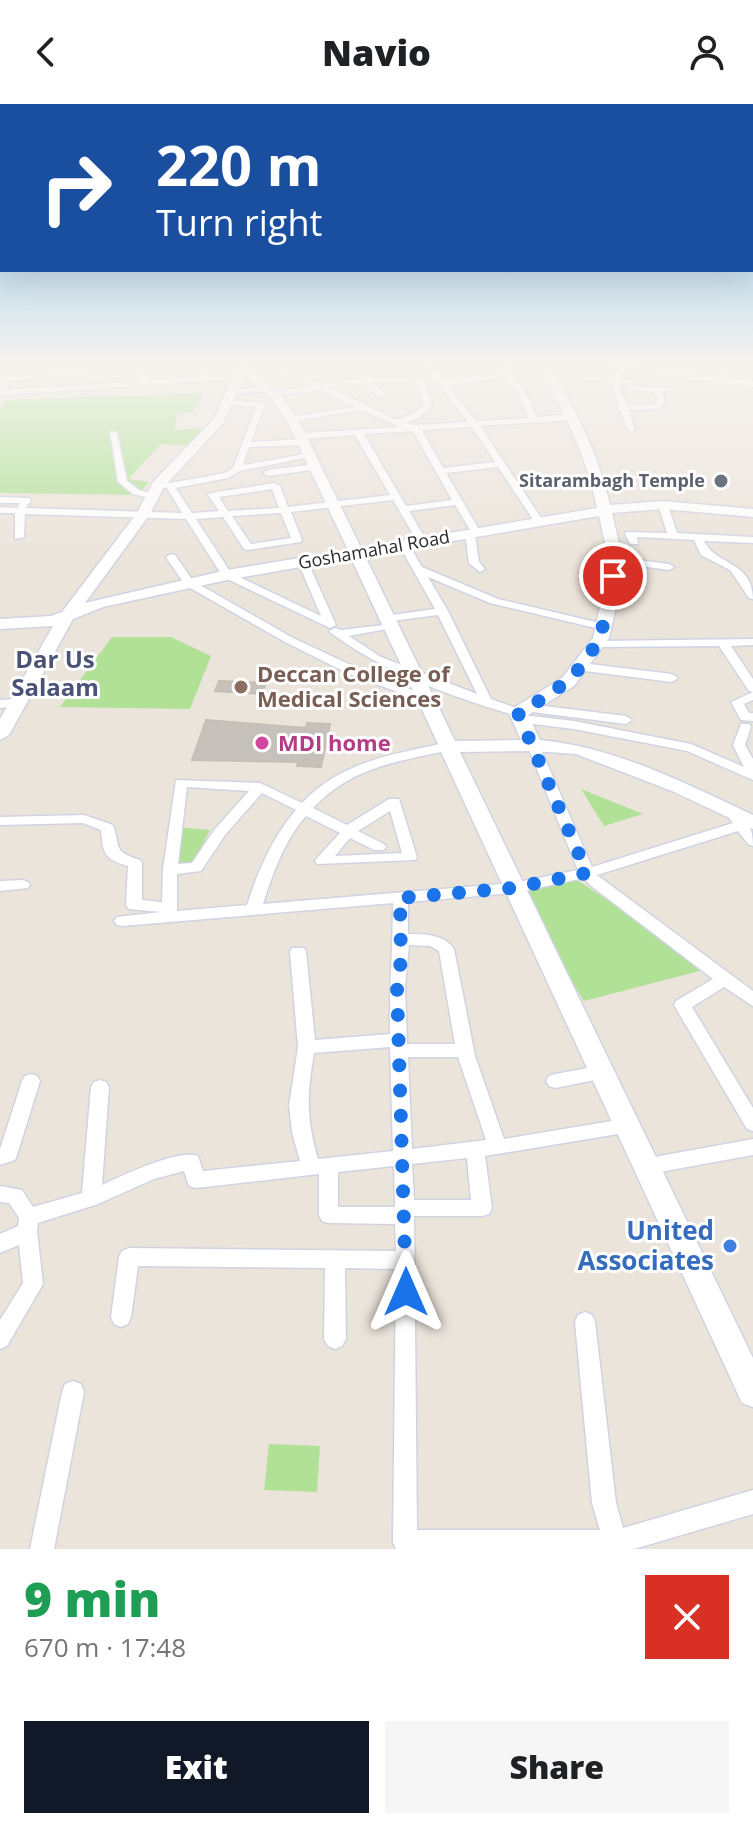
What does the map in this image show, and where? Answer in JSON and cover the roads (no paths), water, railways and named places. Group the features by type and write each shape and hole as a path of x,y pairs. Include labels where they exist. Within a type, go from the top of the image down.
{"street":[{"path":"0,735 9,704 66,617 160,489 209,431"},
{"path":"236,473 250,431"},
{"path":"298,431 353,555 630,1125 753,1392"},
{"path":"245,445 366,431"},
{"path":"418,431 459,502 472,532 474,563 480,569"},
{"path":"479,431 539,522"},
{"path":"522,713 568,682 597,644 604,627 615,560 595,467 580,431"},
{"path":"358,432 422,541"},
{"path":"113,433 123,482 136,492 312,461"},
{"path":"441,471 502,464"},
{"path":"236,473 248,488"},
{"path":"277,487 286,510 297,540 252,548 246,546 214,493 277,487"},
{"path":"160,489 189,516 227,575 334,630 418,686"},
{"path":"0,510 189,516 286,510 398,497"},
{"path":"0,500 26,500 20,510 19,537"},
{"path":"405,509 459,502"},
{"path":"663,505 673,537"},
{"name":"Goshamahal Road","path":"0,624 66,617 98,603 227,575 603,510 663,505 753,513"},
{"path":"634,542 630,534 753,540"},
{"path":"698,538 705,553 734,568 753,596"},
{"path":"404,545 442,611 485,698"},
{"path":"171,557 185,584 326,659 418,686 485,698 522,713 691,748 753,774"},
{"path":"615,560 669,567"},
{"path":"303,562 334,630"},
{"path":"416,568 494,601 604,627"},
{"path":"98,603 185,584"},
{"path":"86,590 97,595 132,594"},
{"path":"334,630 442,611"},
{"path":"597,644 753,642"},
{"path":"723,643 753,688"},
{"path":"581,667 672,678"},
{"path":"753,696 737,699 749,722 739,745 753,774"},
{"path":"522,713 626,720"},
{"path":"522,713 587,873 605,892 753,1000"},
{"path":"254,908 266,866 300,809 334,784 372,763 445,747 533,745 579,749 679,787 743,821 753,841"},
{"path":"169,911 170,869 181,783 260,787 379,847"},
{"path":"170,869 196,868 220,832 260,787"},
{"path":"394,802 410,857 322,861 350,830 394,802"},
{"path":"0,821 84,819 108,828 110,851 118,858 135,863 134,905 169,911"},
{"path":"122,921 169,911 254,908 513,888 587,873 743,821"},
{"path":"0,886 23,885"},
{"path":"400,898 402,940 397,987 406,1260 405,1542 617,1545 753,1502"},
{"path":"402,940 440,942 446,949 465,1051 497,1146"},
{"path":"298,952 307,1047 297,1099 297,1123 320,1164 329,1215 482,1208 475,1149"},
{"path":"725,979 682,1005 753,1124"},
{"path":"307,1047 398,1045 465,1051"},
{"path":"555,1081 604,1072"},
{"path":"0,1157 8,1155 31,1081"},
{"path":"91,1198 100,1087"},
{"path":"0,1244 28,1224 151,1172 191,1162 196,1180 475,1149 630,1125"},
{"path":"649,1166 753,1147"},
{"path":"0,1194 15,1196 28,1224 33,1284 0,1339"},
{"path":"121,1317 129,1257 406,1260"},
{"path":"335,1261 335,1339"},
{"path":"585,1322 604,1503 617,1545"},
{"path":"42,1549 73,1392"}],"place":[{"name":"Sitarambagh Temple","path":"721,481"},
{"name":"Deccan College of Medical Sciences","path":"241,687"},
{"name":"MDI home","path":"262,743"},
{"name":"United Associates","path":"730,1246"}],"district":[{"name":"Dar Us Salaam","path":"55,674"}]}
